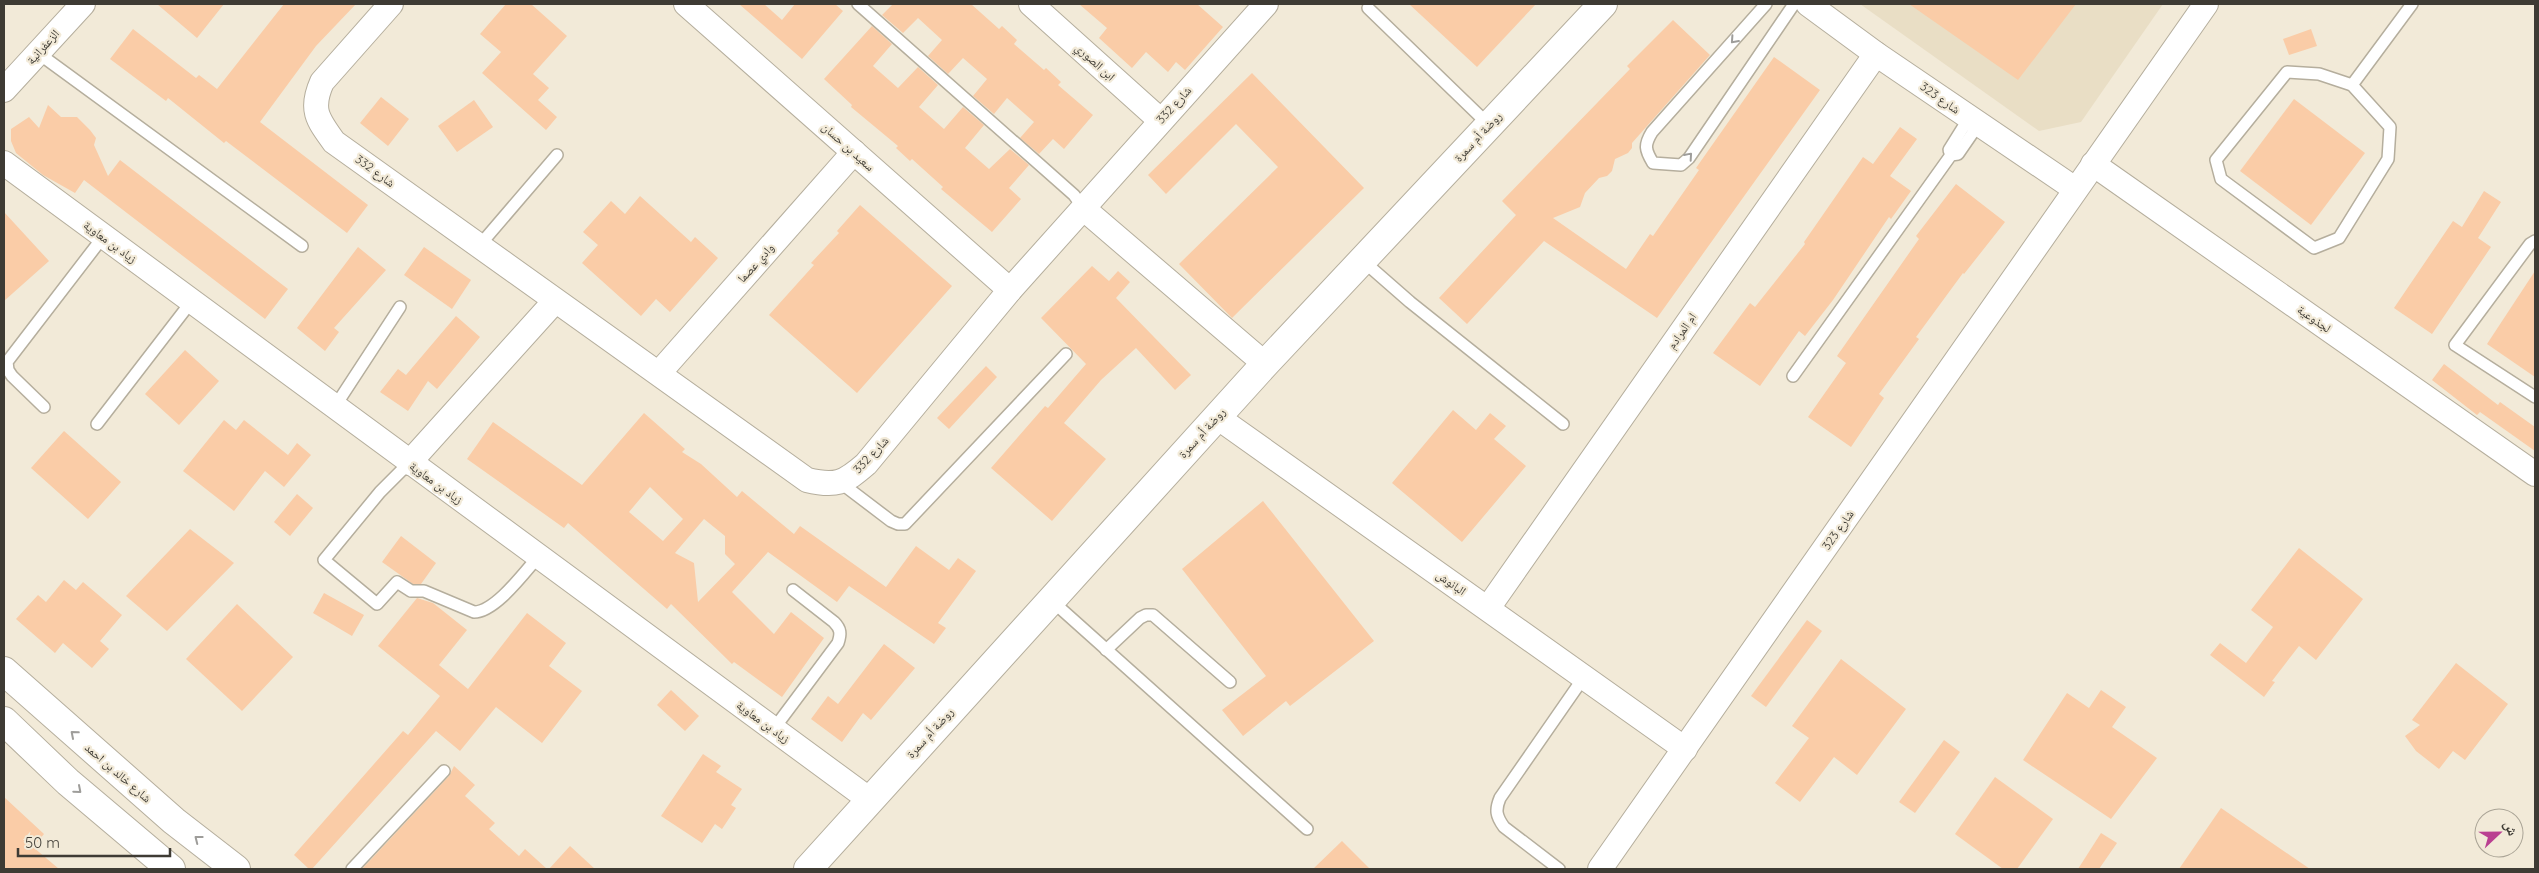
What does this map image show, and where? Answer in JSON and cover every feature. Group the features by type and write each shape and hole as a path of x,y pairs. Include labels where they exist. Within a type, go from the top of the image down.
{"street":[{"name":"الزعفرانية","path":"4,90 83,4"},
{"name":"شارع 332","path":"391,4 322,82 316,96 316,112 334,142 807,480 826,485 841,483 866,464 1010,290 1084,209 1160,120 1266,4"},
{"name":"سعيد بن حسان","path":"686,4 1010,290"},
{"name":"ابن الصوري","path":"1031,4 1160,120"},
{"name":"روضة أم سمرة","path":"808,869 1265,364 1603,4"},
{"name":"شارع 323","path":"1808,4 1876,54 2075,189"},
{"name":"شارع 323","path":"1600,869 2206,4"},
{"name":"ام المرادم","path":"1488,608 1876,54"},
{"name":"وادي عصما","path":"658,374 854,152"},
{"name":"زياد بن معاوية","path":"4,163 334,408 870,800"},
{"name":"لجذوعية","path":"2093,164 2535,474"},
{"path":"1084,209 1265,364"},
{"path":"409,463 555,301"},
{"name":"البانوش","path":"1217,417 1685,749"},
{"name":"شارع خالد بن احمد","path":"4,671 174,821 236,869"},
{"path":"4,721 68,782 171,869"}],"lane":[{"path":"858,4 1074,195 1084,209"},
{"path":"1766,4 1652,132 1646,142 1646,152 1653,163 1680,165 1689,158 1794,4"},
{"path":"2352,85 2412,4"},
{"path":"1368,8 1489,125"},
{"path":"38,53 302,246"},
{"path":"2286,72 2319,74 2352,85 2390,127 2388,159 2339,238 2314,248 2221,179 2216,160 2286,72"},
{"path":"1794,376 1951,155 1958,154 1973,121"},
{"path":"479,246 557,155"},
{"path":"44,407 12,376 8,370 7,362 10,355 103,237"},
{"path":"2535,241 2530,244 2455,345 2535,397"},
{"path":"1362,260 1410,302 1563,424"},
{"path":"97,424 191,302"},
{"path":"334,408 400,307"},
{"path":"841,483 891,522 905,524 912,520 1066,354"},
{"path":"409,463 380,492 324,560 377,604 397,582 411,591 424,591 474,612 482,612 511,587 538,557"},
{"path":"773,730 838,643 840,636 840,628 834,622 793,590"},
{"path":"1051,600 1307,829"},
{"path":"1106,650 1140,618 1146,615 1153,615 1230,682"},
{"path":"1559,869 1504,827 1498,818 1496,808 1500,798 1584,677"},
{"path":"352,869 444,771"}],"shaded area":[{"path":"1860,4 2163,4 2081,122 2039,131"}],"building":[{"path":"157,4 224,4 197,38"},
{"path":"284,4 356,4 316,46 260,122 368,205 347,233 226,141 224,143 168,98 166,101 110,59 133,29 196,78 199,75 217,89"},
{"path":"506,4 531,4 567,36 533,74 549,88 538,100 557,117 546,130 482,73 501,52 480,34"},
{"path":"739,4 764,4 782,20 795,4 835,4 843,11 802,59"},
{"path":"893,4 971,4 999,29 1002,26 1017,40 1014,44 1044,70 1046,68 1061,82 1058,85 1093,115 1064,149 1053,139 1039,154 1020,138 1034,122 1007,98 994,114 973,96 987,79 963,58 948,74 928,56 942,40 918,18 903,33 882,15"},
{"path":"1079,4 1197,4 1223,27 1185,70 1176,62 1168,72 1146,52 1132,68 1099,38 1107,28"},
{"path":"1409,4 1536,4 1477,67"},
{"path":"1909,4 2076,4 2018,80"},
{"path":"1673,20 1710,55 1632,143 1632,148 1628,153 1615,159 1612,171 1607,176 1599,178 1585,193 1580,207 1553,218 1626,269 1650,234 1653,236 1699,170 1696,168 1774,57 1820,90 1657,318 1544,241 1467,324 1439,298 1516,215 1502,201 1630,69 1627,66"},
{"path":"872,26 892,44 873,66 898,88 918,67 938,85 919,107 944,129 963,107 984,125 965,148 989,169 1010,149 1029,165 1009,188 1021,199 992,232 941,189 943,187 912,159 910,161 896,148 898,146 851,107 852,105 824,79"},
{"path":"2311,29 2317,46 2289,55 2283,39"},
{"path":"1252,73 1364,188 1232,318 1179,264 1278,167 1236,124 1166,194 1148,175"},
{"path":"381,97 409,119 388,146 360,123"},
{"path":"2294,99 2365,153 2311,225 2240,171"},
{"path":"474,100 493,127 457,152 438,126"},
{"path":"48,105 61,117 77,117 90,130 96,138 94,145 108,176 120,160 288,289 265,319 84,180 75,193 43,175 16,153 11,141 11,129 29,117 39,128"},
{"path":"1900,127 1917,139 1890,176 1911,191 1891,219 1889,217 1833,300 1805,336 1799,331 1760,386 1713,353 1750,303 1755,307 1805,244 1804,242 1863,157 1873,164"},
{"path":"1956,184 2005,222 1963,273 1916,337 1919,339 1879,394 1884,398 1851,447 1808,417 1846,363 1837,356 1919,239 1916,236"},
{"path":"2484,191 2501,202 2478,238 2491,247 2432,334 2394,308 2453,221 2462,227"},
{"path":"640,196 691,242 695,237 718,258 670,312 656,299 641,316 582,263 598,245 583,232 611,201 625,214"},
{"path":"860,205 952,286 857,393 769,315 814,265 811,263 839,233 837,231"},
{"path":"4,212 49,261 4,301"},
{"path":"358,247 386,270 334,328 339,332 325,351 297,328"},
{"path":"424,247 471,280 452,309 404,275"},
{"path":"1092,266 1109,281 1118,271 1130,282 1116,298 1191,375 1175,390 1136,348 1101,380 1064,423 1106,459 1052,521 991,468 1045,406 1048,408 1086,364 1041,318"},
{"path":"2535,271 2535,377 2487,344"},
{"path":"456,316 480,337 437,389 428,381 408,411 380,392 398,369 406,375"},
{"path":"185,350 219,381 179,425 145,394"},
{"path":"2444,364 2498,405 2500,402 2535,427 2535,451 2480,412 2477,415 2432,380"},
{"path":"986,366 997,377 949,429 937,418"},
{"path":"1453,410 1476,430 1490,413 1506,426 1494,439 1526,466 1462,542 1392,483"},
{"path":"644,413 685,449 682,452 701,464 737,497 742,491 794,534 800,526 886,587 916,546 949,570 958,558 976,571 938,623 946,628 934,644 849,586 837,602 768,552 732,592 774,634 791,612 824,638 782,697 734,662 732,664 671,604 667,609 568,523 564,528 467,459 493,422 582,485","holes":["650,487 683,519 663,541 629,512","704,519 725,536 725,554 735,564 698,602 694,563 675,553"]},
{"path":"224,420 236,430 244,420 288,455 297,443 311,455 284,487 265,471 234,511 183,471"},
{"path":"64,431 121,482 88,519 31,468"},
{"path":"297,494 313,508 290,536 274,522"},
{"path":"1263,501 1374,641 1290,706 1286,701 1243,736 1222,710 1266,676 1182,569"},
{"path":"190,529 234,563 167,631 126,596"},
{"path":"401,536 436,563 421,584 413,584 382,562"},
{"path":"2299,548 2363,599 2316,660 2299,646 2272,681 2275,682 2264,697 2210,655 2220,643 2246,663 2273,627 2251,610"},
{"path":"64,580 76,590 83,582 122,615 100,641 109,649 92,668 63,643 55,653 16,619 38,595 46,602"},
{"path":"324,593 364,615 352,636 313,613"},
{"path":"417,598 433,603 467,630 439,665 468,689 527,613 566,643 549,666 582,691 542,743 496,707 460,751 436,731 312,869 309,869 294,855 403,731 408,735 440,696 378,646"},
{"path":"237,604 293,657 242,711 186,659"},
{"path":"1807,620 1822,631 1766,707 1751,696"},
{"path":"884,644 915,668 871,720 863,713 842,742 811,719 828,696 838,704"},
{"path":"1841,659 1906,709 1857,775 1834,757 1800,802 1775,783 1809,738 1792,726"},
{"path":"2456,663 2508,704 2465,760 2453,751 2439,769 2416,751 2405,736 2420,725 2412,720"},
{"path":"671,690 699,716 685,731 657,705"},
{"path":"2101,690 2126,707 2112,727 2157,758 2111,819 2023,760 2067,693 2089,708"},
{"path":"1944,740 1960,752 1915,813 1899,802"},
{"path":"703,754 721,766 716,772 742,789 731,805 736,808 722,829 715,824 702,843 661,816"},
{"path":"454,766 475,785 465,796 495,823 489,829 519,856 525,849 547,869 362,869 449,776"},
{"path":"1995,777 2053,819 2017,869 2003,869 1955,834"},
{"path":"4,797 44,834 33,847 59,869 4,869"},
{"path":"2221,808 2310,869 2179,869"},
{"path":"2101,833 2117,843 2099,869 2078,869"},
{"path":"1342,841 1370,869 1313,869"},
{"path":"570,846 595,869 549,869"}]}
